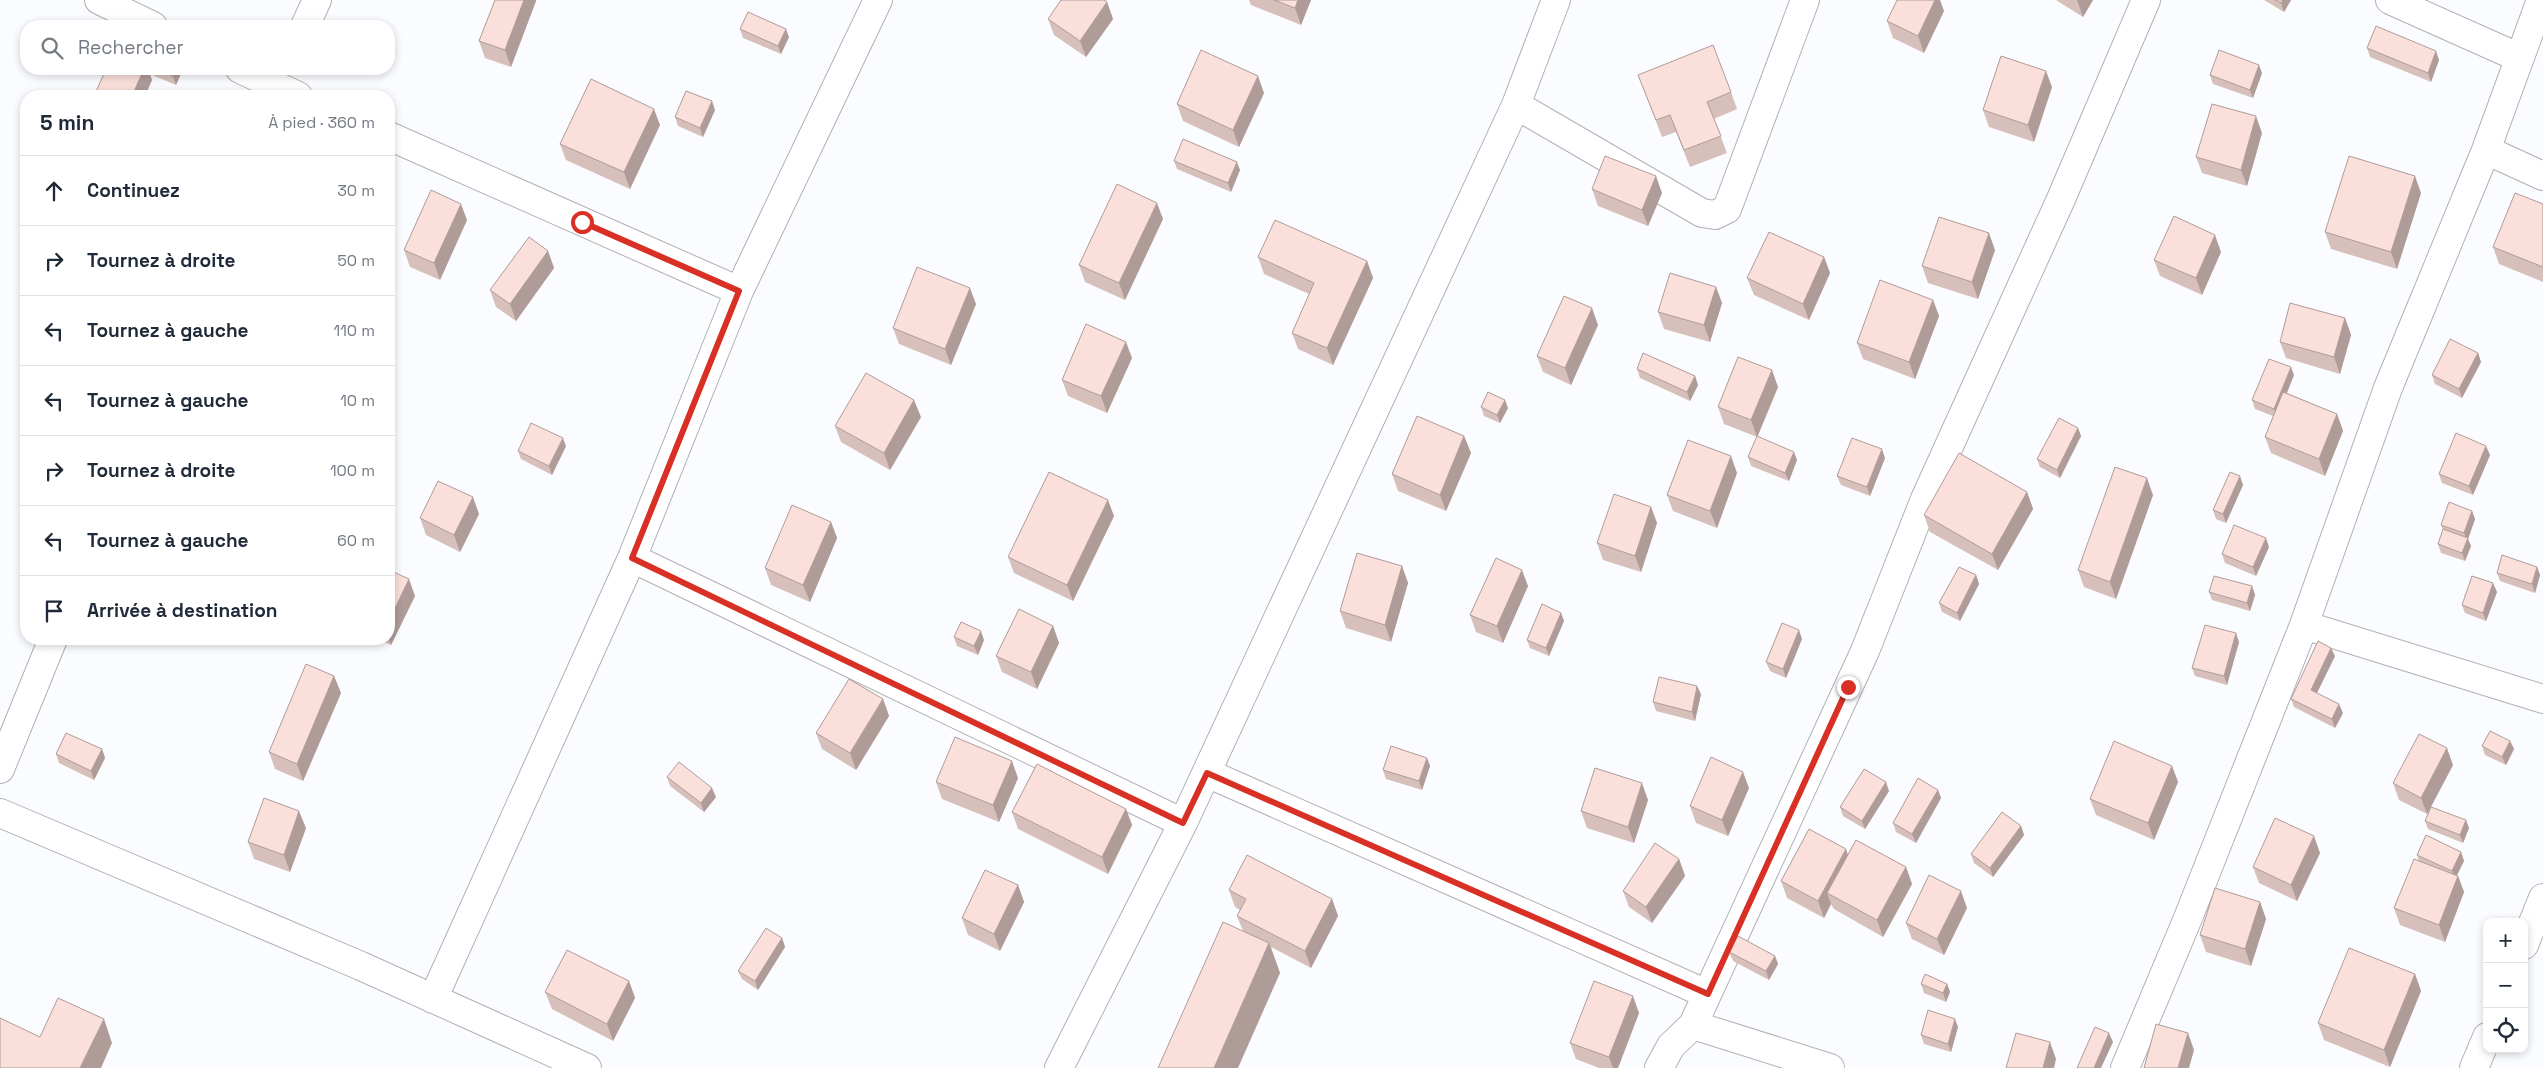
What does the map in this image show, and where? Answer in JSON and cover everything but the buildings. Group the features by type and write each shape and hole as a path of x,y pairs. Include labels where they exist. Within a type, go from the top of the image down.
{"street":[{"path":"99,0 141,20"},
{"path":"308,20 317,0"},
{"path":"433,999 632,558 739,291 878,0"},
{"path":"1059,1068 1207,773 1516,105 1556,0"},
{"path":"1516,105 1702,214 1715,215 1727,209 1805,0"},
{"path":"1659,1068 1671,1046 1693,1025 1708,994 1864,651 1926,499 2057,208 2146,0"},
{"path":"2390,0 2520,58"},
{"path":"2125,1068 2188,918 2304,625 2388,388 2486,150 2542,0"},
{"path":"255,75 287,88"},
{"path":"395,139 739,291"},
{"path":"2486,150 2543,176"},
{"path":"632,558 1183,823"},
{"path":"2304,625 2543,699"},
{"path":"0,769 50,645"},
{"path":"1207,773 1708,994"},
{"path":"0,813 433,999 588,1068"},
{"path":"2528,937 2540,913"},
{"path":"1693,1025 1830,1068"},
{"path":"2474,1068 2483,1047"}],"route":[{"path":"582,222 739,291 632,558 1183,823 1207,773 1708,994 1848,687"}]}
